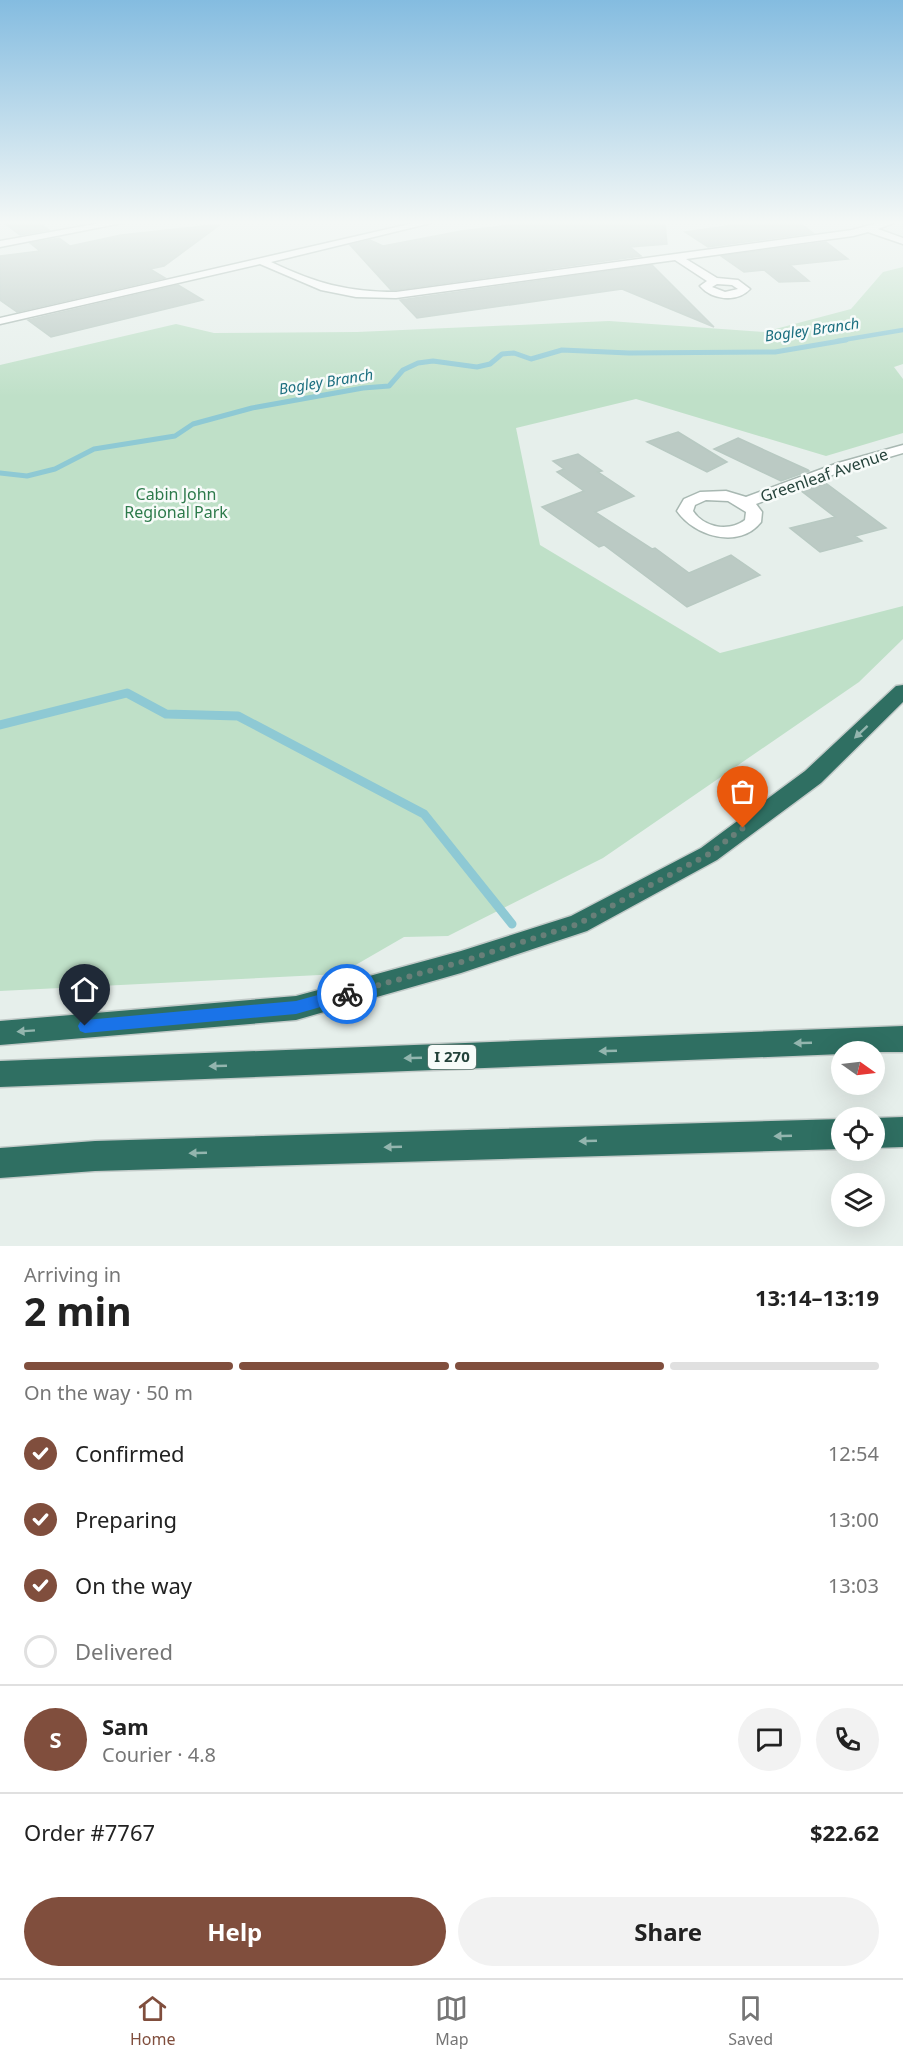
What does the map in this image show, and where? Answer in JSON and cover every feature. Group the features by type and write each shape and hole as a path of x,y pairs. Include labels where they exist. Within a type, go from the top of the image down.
{"highway":[{"path":"0,1033 296,1008 461,962 578,924 709,854 813,777 903,691"},
{"name":"I 270","path":"0,1074 903,1040"},
{"path":"885,1133 903,1132"},
{"path":"0,1163 95,1156 831,1134"}],"street":[{"path":"0,321 170,281"},
{"path":"303,281 313,286 345,293 380,295 499,281"},
{"name":"Greenleaf Avenue","path":"745,503 843,466 903,449"}],"green space":[{"name":"Cabin John Regional Park","path":"875,281 903,281 903,364 894,367 903,379 903,433 826,456 636,399 516,428 540,545 720,653 903,606 903,639 859,682 603,858 448,936 404,937 340,974 0,991 0,365 176,324 214,333 357,332 609,321 764,332 851,309"}],"building":[{"path":"0,281 151,281 17,312 0,300"},
{"path":"383,281 460,281 396,290 391,290"},
{"path":"536,281 668,281 714,327 622,289 417,318 400,300"},
{"path":"178,285 203,300 51,337 28,320"},
{"path":"678,432 727,462 707,472 647,442"},
{"path":"738,438 809,471 781,481 714,449"},
{"path":"578,454 602,471 598,472 634,496 595,512 652,549 655,548 689,573 731,555 760,575 687,607 604,545 599,547 542,507 584,491 557,472 564,469 553,461"},
{"path":"823,481 886,528 855,536 862,541 820,552 790,528 835,517 800,490"}],"waterway":[{"name":"Bogley Branch","path":"837,341 903,330"},
{"name":"Bogley Branch","path":"0,473 27,476 55,469 94,449 175,436 193,424 252,408 363,388 389,386 403,370 418,363 433,361 477,367 490,364 502,354 514,353 531,359 562,350 629,353 775,352 846,340"},
{"path":"0,725 127,693 166,714 238,716 424,814 512,924"}],"way so far":[{"path":"347,994 461,962 578,924 709,854 743,828"}],"route":[{"path":"85,1026 296,1008 347,994"}]}
